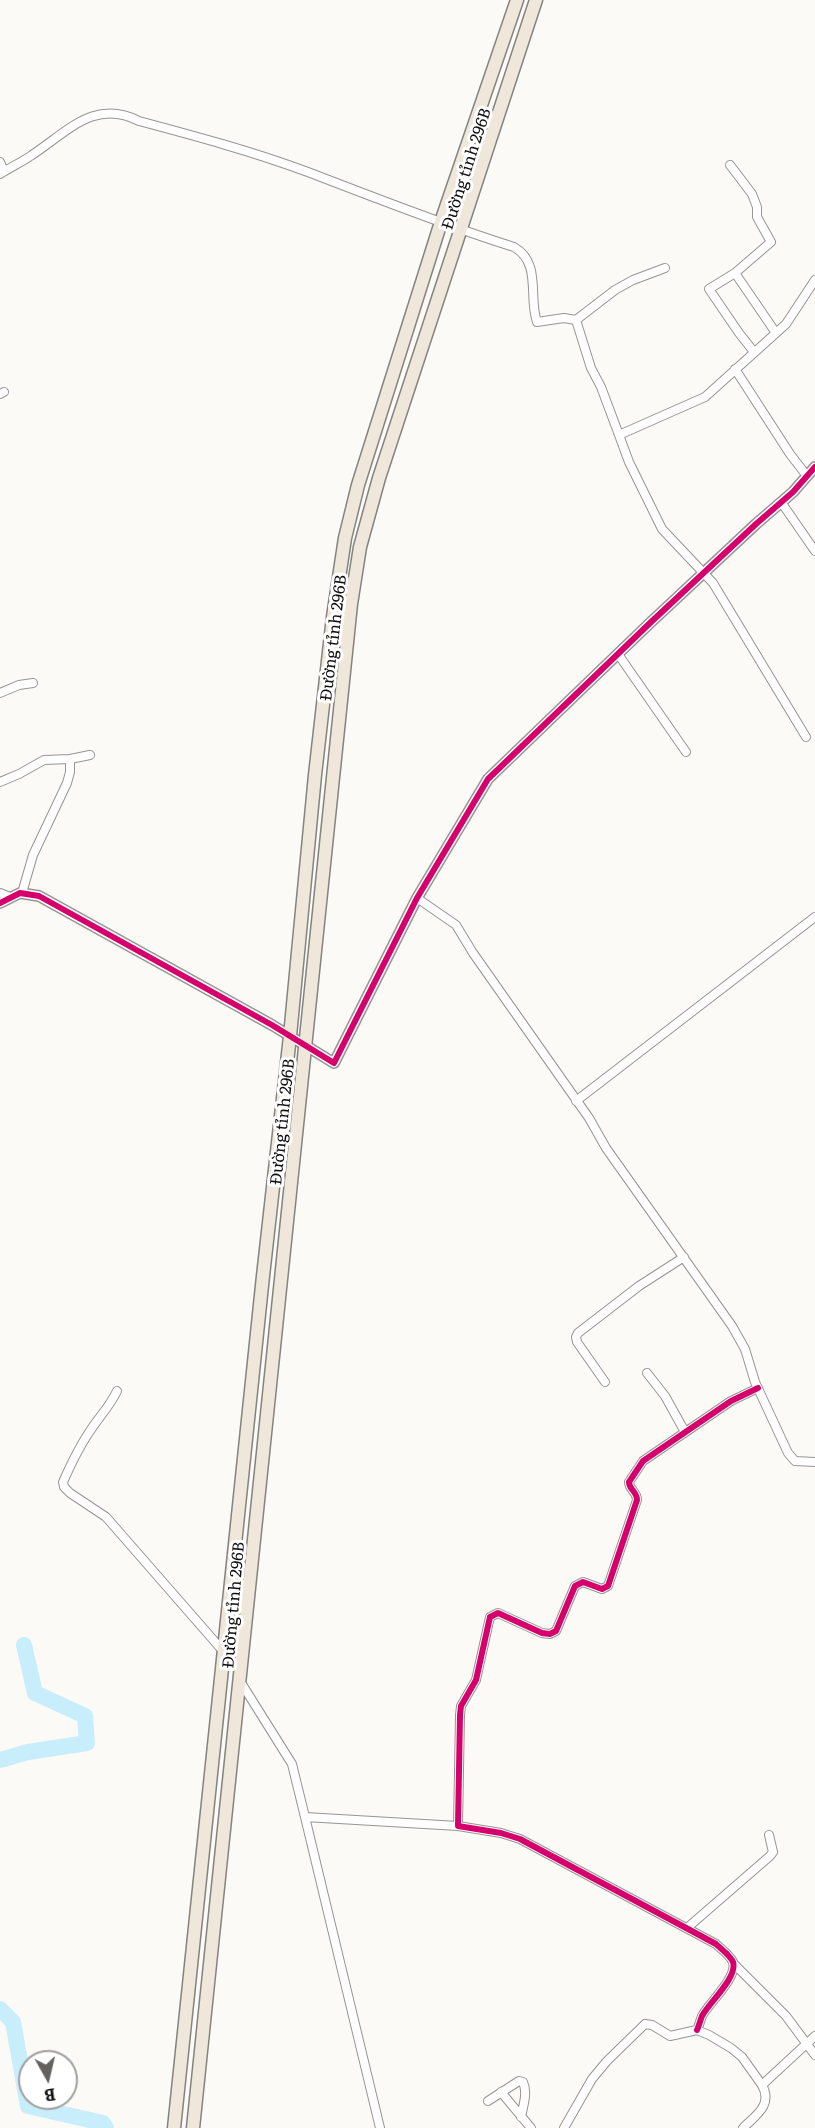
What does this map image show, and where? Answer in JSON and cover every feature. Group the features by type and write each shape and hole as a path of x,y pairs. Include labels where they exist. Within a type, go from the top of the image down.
{"main road":[{"name":"Đường tỉnh 296B","path":"174,2128 290,1036 315,775 333,617 345,538 358,485 441,222 517,0"},
{"name":"Đường tỉnh 296B","path":"193,2128 293,1151 306,1045 331,780 351,604 360,547 386,454 536,0"}],"street":[{"path":"0,162 2,172 82,120 109,113 124,114 139,121 303,170 522,252 534,280 537,322 564,318 576,320 615,290 633,280 665,268"},
{"path":"730,165 752,194 757,207 757,216 771,242 735,273 709,289 754,352"},
{"path":"735,273 776,333"},
{"path":"619,435 705,396 786,324 815,280"},
{"path":"576,320 591,368 601,387 640,485 662,529 705,572 728,606 778,694 806,737"},
{"path":"735,369 790,454 807,476"},
{"path":"0,903 22,893 30,893 48,901 306,1045 334,1063 417,898 488,779 781,502 815,467"},
{"path":"781,502 815,551"},
{"path":"618,654 674,731 686,752"},
{"path":"0,693 19,685 33,683"},
{"path":"0,782 44,760 70,759 90,755"},
{"path":"22,893 33,855 67,783 70,759"},
{"path":"0,893 10,897"},
{"path":"417,898 456,925 606,1148 741,1342 758,1388 788,1453 795,1461 815,1462"},
{"path":"576,1101 815,917"},
{"path":"604,1382 577,1342 578,1333 639,1286 684,1257"},
{"path":"647,1373 665,1396 685,1432"},
{"path":"458,1826 461,1706 476,1680 490,1617 498,1613 542,1633 550,1634 556,1631 575,1586 583,1582 602,1589 606,1588 637,1500 636,1493 630,1488 629,1482 643,1461 731,1401 758,1388"},
{"path":"117,1391 75,1456 63,1482 64,1487 106,1517 223,1650"},
{"path":"240,1681 292,1764 380,2128"},
{"path":"305,1816 458,1826 501,1833 520,1839 716,1944 786,2016 815,2055"},
{"path":"687,1928 770,1856 773,1847 769,1834"},
{"path":"697,2030 701,2018 727,1982 733,1970 733,1963"},
{"path":"564,2128 592,2079 645,2024 652,2025 670,2036 697,2030 742,2056 762,2085 766,2099 765,2107 743,2128"},
{"path":"762,2085 815,2036"},
{"path":"489,2101 519,2081 523,2082 525,2098 521,2117"},
{"path":"501,2092 531,2128"}],"waterway":[{"path":"0,1760 28,1752 87,1743 85,1716 35,1693 24,1645"},
{"path":"0,2009 13,2022 28,2106 103,2123 106,2128"}],"cycle path":[{"path":"0,903 20,893 39,896 272,1025 334,1063 417,898 488,779 650,623 793,492 815,467"},
{"path":"697,2030 702,2016 731,1975 733,1962 730,1957 716,1944 520,1839 501,1833 458,1826 460,1715 461,1706 476,1680 490,1617 498,1613 542,1633 550,1634 556,1631 575,1586 583,1582 602,1589 608,1586 637,1500 629,1482 643,1461 731,1401 758,1388"}]}
